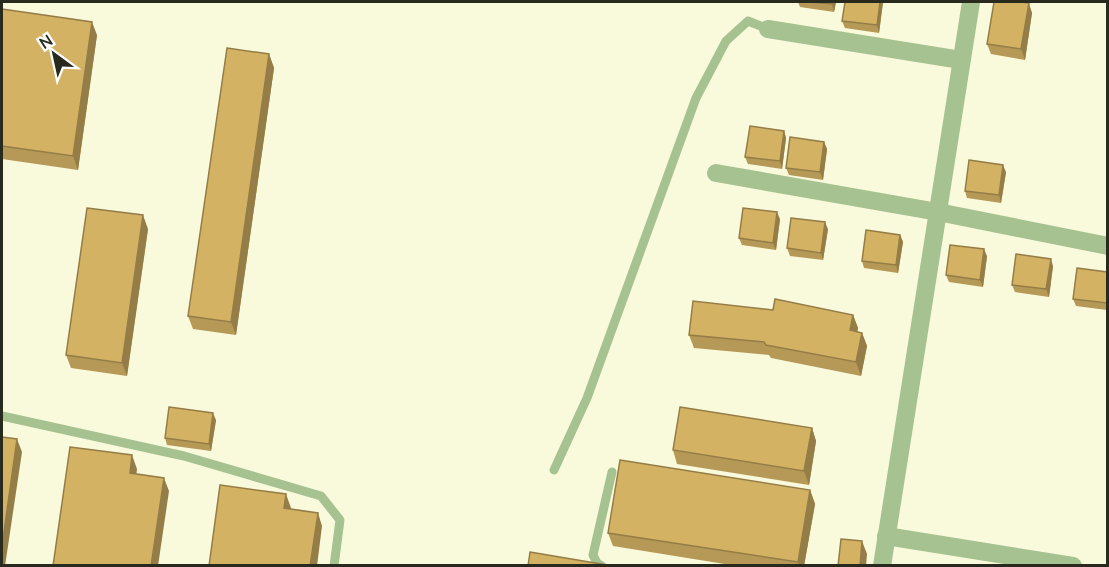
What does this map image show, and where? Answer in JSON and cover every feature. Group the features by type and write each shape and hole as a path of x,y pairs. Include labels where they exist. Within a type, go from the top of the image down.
{"street":[{"path":"882,566 970,2"},
{"path":"768,29 961,60"},
{"path":"717,173 938,212 1107,246"},
{"path":"886,536 1073,566"}],"lane":[{"path":"554,470 587,398 696,98 726,41 748,21 768,29"},
{"path":"2,416 184,456 321,496 340,520 334,566"},
{"path":"602,566 597,563 593,555 612,472"}],"building":[{"path":"809,2 832,2 832,4"},
{"path":"845,2 880,2 877,25 842,21"},
{"path":"994,2 1029,3 1021,49 987,44"},
{"path":"2,9 92,22 73,156 2,146"},
{"path":"227,48 269,54 231,322 188,316"},
{"path":"750,126 784,131 780,161 745,157"},
{"path":"790,137 824,142 820,172 786,168"},
{"path":"969,160 1003,165 999,195 965,191"},
{"path":"87,208 143,215 122,363 66,355"},
{"path":"743,208 777,212 773,243 739,238"},
{"path":"791,218 825,222 821,253 787,248"},
{"path":"866,230 900,235 896,265 862,261"},
{"path":"950,245 984,249 980,280 946,275"},
{"path":"1016,254 1051,259 1046,289 1012,285"},
{"path":"1077,268 1107,272 1107,303 1073,299"},
{"path":"775,299 853,315 850,330 862,333 856,362 766,345 764,342 689,335 693,301 773,310"},
{"path":"169,407 213,413 209,444 165,438"},
{"path":"680,407 812,428 804,471 673,450"},
{"path":"2,437 17,439 2,546"},
{"path":"70,447 132,455 130,473 164,478 151,566 53,566"},
{"path":"620,460 810,490 798,562 608,533"},
{"path":"220,485 286,494 284,508 318,513 310,566 209,566"},
{"path":"841,539 862,541 860,566 838,566"},
{"path":"530,552 613,566 528,566"}]}
